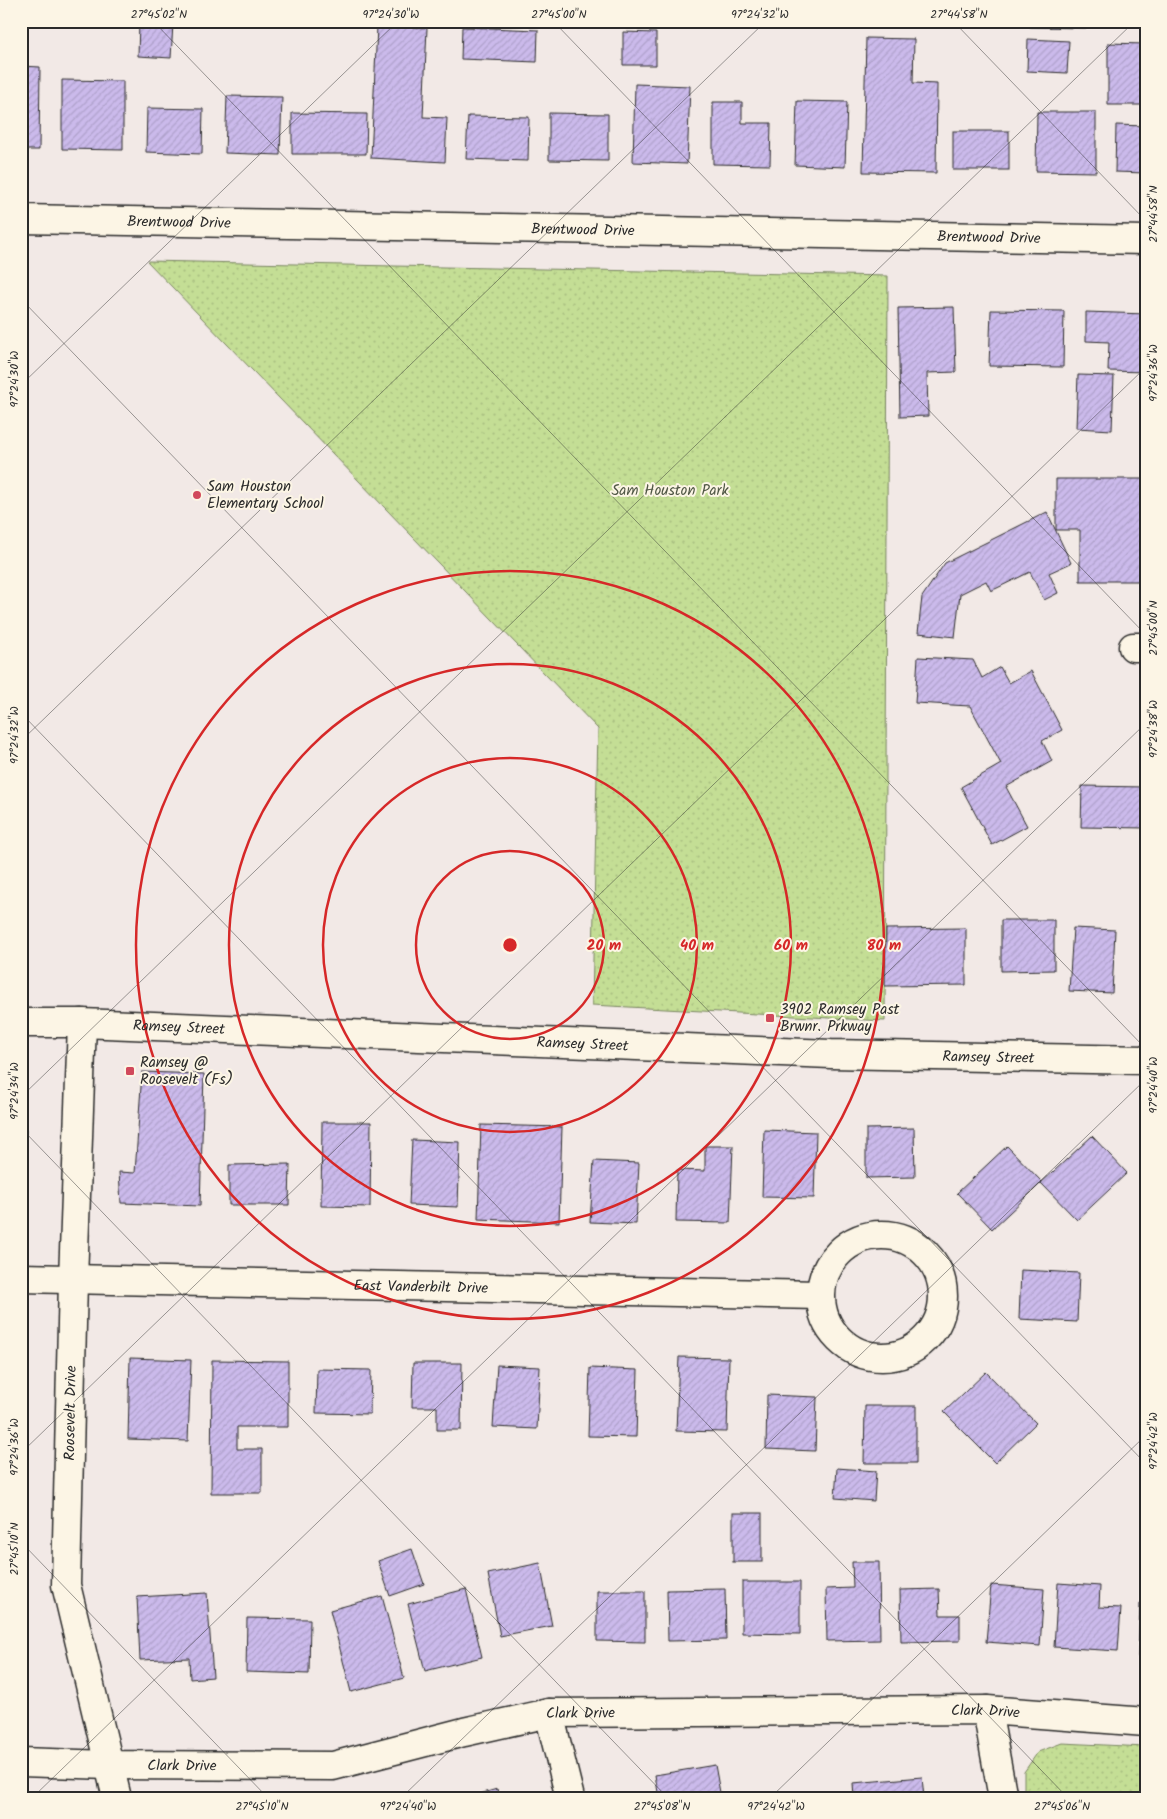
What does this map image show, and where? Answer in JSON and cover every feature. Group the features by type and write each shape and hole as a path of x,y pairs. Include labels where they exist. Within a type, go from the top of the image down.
{"street":[{"name":"Brentwood Drive","path":"21,219 1146,240"},
{"name":"Ramsey Street","path":"21,1023 82,1023 831,1054 1146,1060"},
{"name":"Roosevelt Drive","path":"82,1023 73,1280 66,1585 117,1798"},
{"path":"874,1235 892,1235 909,1241 923,1250 938,1272 944,1298 941,1315 934,1331 922,1344 907,1353 890,1358 872,1357 856,1352 835,1335 823,1312 820,1295 823,1278 831,1262 843,1249 858,1240 874,1235"},
{"name":"East Vanderbilt Drive","path":"21,1278 820,1295"},
{"path":"987,1710 1003,1798"},
{"name":"Clark Drive","path":"21,1762 108,1765 333,1766 464,1732 550,1713 987,1710 1146,1722"},
{"path":"550,1713 570,1798"}],"green space":[{"name":"Sam Houston Park","path":"147,261 888,276 885,1021 592,1005 598,729"},
{"path":"1062,1743 1146,1747 1146,1798 1024,1798 1024,1772 1038,1752"}],"building":[{"path":"1030,21 1087,21 1087,28 1030,27"},
{"path":"139,22 173,23 171,58 138,56"},
{"path":"377,26 427,28 423,117 447,118 445,162 371,158"},
{"path":"462,27 538,30 537,62 461,59"},
{"path":"623,32 656,33 656,65 623,65"},
{"path":"866,38 914,39 913,83 937,84 936,173 863,172"},
{"path":"1028,39 1069,41 1067,73 1027,71"},
{"path":"1108,43 1144,44 1144,105 1108,105"},
{"path":"21,66 40,67 39,150 21,150"},
{"path":"62,80 123,81 123,150 62,149"},
{"path":"635,84 690,86 687,164 633,162"},
{"path":"227,96 282,97 280,155 225,153"},
{"path":"797,101 847,102 845,167 795,165"},
{"path":"713,102 742,102 742,123 771,123 770,165 713,164"},
{"path":"147,108 203,109 202,154 146,152"},
{"path":"1037,112 1096,112 1096,172 1036,171"},
{"path":"292,113 367,114 366,154 292,154"},
{"path":"549,113 608,114 608,161 549,160"},
{"path":"468,116 529,117 528,161 466,159"},
{"path":"1116,125 1146,126 1146,173 1115,172"},
{"path":"953,131 1009,131 1009,170 953,170"},
{"path":"954,307 956,372 927,373 928,416 900,417 898,308"},
{"path":"991,310 1064,311 1063,367 989,366"},
{"path":"1086,312 1146,314 1146,372 1108,371 1109,342 1086,341"},
{"path":"1078,375 1114,376 1112,430 1076,428"},
{"path":"1056,479 1146,479 1146,581 1080,581 1080,530 1056,530"},
{"path":"1047,512 1071,563 1049,573 1058,593 1044,600 1030,572 991,591 986,581 960,594 955,637 918,633 922,597 945,563"},
{"path":"918,657 973,660 982,678 1000,667 1009,683 1031,671 1062,730 1042,741 1052,761 1006,787 1027,826 992,845 961,787 1001,764 970,706 915,703"},
{"path":"1082,786 1146,787 1146,828 1081,827"},
{"path":"1001,920 1054,920 1054,970 1001,971"},
{"path":"966,928 966,985 885,986 886,929"},
{"path":"1073,928 1115,930 1112,993 1069,991"},
{"path":"142,1072 204,1074 200,1206 121,1203 119,1172 135,1173"},
{"path":"322,1122 371,1122 370,1207 321,1206"},
{"path":"481,1125 562,1127 559,1222 478,1219"},
{"path":"914,1128 915,1177 866,1178 866,1129"},
{"path":"21,1129 26,1129 22,1192 21,1192"},
{"path":"764,1130 816,1132 814,1198 762,1197"},
{"path":"1092,1136 1127,1173 1077,1220 1041,1183"},
{"path":"412,1140 460,1142 458,1207 409,1205"},
{"path":"705,1146 733,1146 730,1223 676,1222 677,1170 705,1171"},
{"path":"1007,1146 1042,1182 992,1229 957,1193"},
{"path":"594,1161 639,1163 636,1224 590,1222"},
{"path":"290,1164 289,1205 229,1205 229,1165"},
{"path":"1021,1270 1079,1273 1077,1322 1019,1319"},
{"path":"679,1357 729,1358 727,1432 676,1431"},
{"path":"130,1358 191,1360 188,1441 128,1439"},
{"path":"212,1360 288,1361 288,1427 237,1427 237,1449 262,1449 262,1493 211,1493"},
{"path":"413,1363 462,1363 461,1430 437,1430 437,1407 412,1407"},
{"path":"497,1365 540,1367 537,1429 493,1427"},
{"path":"590,1368 638,1370 636,1437 588,1436"},
{"path":"317,1369 371,1370 370,1414 316,1413"},
{"path":"986,1372 1036,1423 995,1463 944,1412"},
{"path":"767,1395 817,1397 815,1451 766,1449"},
{"path":"865,1406 916,1406 916,1463 864,1463"},
{"path":"837,1468 876,1471 874,1501 835,1498"},
{"path":"733,1513 762,1513 762,1562 733,1562"},
{"path":"412,1549 424,1584 390,1596 378,1561"},
{"path":"852,1562 879,1562 880,1640 827,1641 826,1589 853,1588"},
{"path":"540,1563 552,1626 500,1636 488,1574"},
{"path":"742,1582 800,1582 800,1634 742,1633"},
{"path":"1058,1583 1100,1586 1099,1607 1121,1608 1118,1651 1054,1647"},
{"path":"991,1585 1044,1589 1040,1646 986,1642"},
{"path":"466,1589 482,1657 425,1671 408,1604"},
{"path":"725,1589 726,1640 668,1641 667,1590"},
{"path":"939,1589 940,1615 960,1615 960,1641 901,1642 900,1590"},
{"path":"597,1591 645,1591 645,1642 597,1641"},
{"path":"207,1593 213,1677 190,1679 189,1658 140,1660 137,1597"},
{"path":"382,1596 404,1678 351,1692 330,1610"},
{"path":"1140,1603 1146,1603 1146,1658 1138,1657"},
{"path":"247,1618 310,1619 309,1674 246,1672"},
{"path":"715,1765 721,1798 659,1798 655,1775"},
{"path":"922,1777 924,1798 854,1798 853,1783"},
{"path":"497,1789 500,1798 466,1798"}],"place":[{"name":"Sam Houston Elementary School","path":"197,495"},
{"name":"3902 Ramsey Past Brwnr. Prkway","path":"770,1018"},
{"name":"Ramsey @ Roosevelt (Fs)","path":"130,1071"}]}
